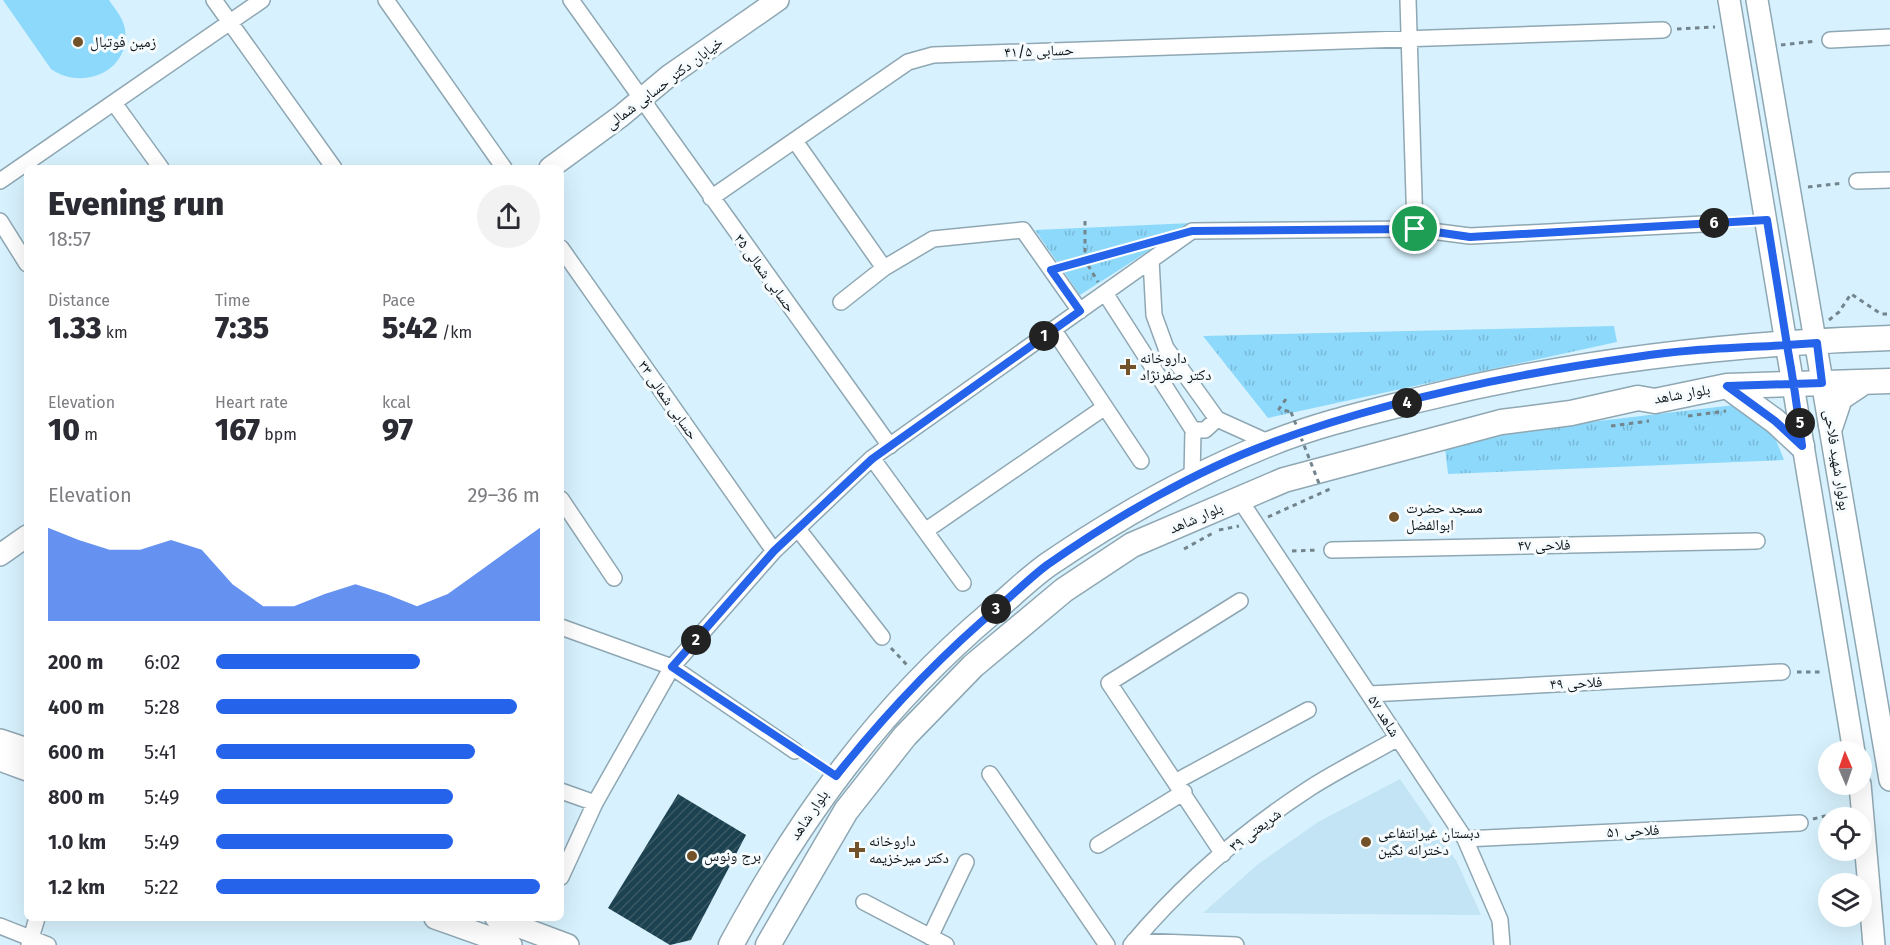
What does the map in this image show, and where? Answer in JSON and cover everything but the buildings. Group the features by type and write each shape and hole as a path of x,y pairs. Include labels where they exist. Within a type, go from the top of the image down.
{"main road":[{"name":"خیابان دکتر حسابی شمالی","path":"554,165 640,101 670,75 778,0"},
{"name":"بولوار شهید فلاحی","path":"1729,0 1852,741"},
{"name":"بولوار شهید فلاحی","path":"1757,0 1890,780"},
{"name":"بلوار شاهد","path":"731,945 772,871 836,776 881,719 956,642 1046,566 1192,478 1270,443 1356,416 1492,382 1637,356 1890,338"},
{"name":"بلوار شاهد","path":"768,945 846,811 905,736 973,666 1064,591 1132,545 1284,480 1501,422 1571,413 1638,398 1655,401 1727,386 1890,381"},
{"path":"1831,425 1840,398 1864,382"},
{"path":"1727,386 1775,421 1802,446"},
{"path":"0,555 24,540"},
{"path":"0,740 24,748"},
{"path":"0,760 24,769"},
{"path":"1862,795 1874,945"},
{"path":"443,921 511,945"},
{"path":"514,921 539,925 568,945"}],"street":[{"path":"214,0 332,165"},
{"path":"0,181 262,0"},
{"path":"386,0 502,165"},
{"name":"حسابی شمالی ۳۵","path":"571,0 640,101 890,446"},
{"path":"1408,0 1415,229"},
{"name":"حسابی ۴۱/۵","path":"711,198 908,62 933,55 1663,30"},
{"path":"1830,40 1890,37"},
{"path":"114,103 158,165"},
{"path":"795,141 884,268"},
{"path":"1857,182 1890,180"},
{"path":"0,221 24,259"},
{"path":"564,870 595,803 672,667 774,551 872,459 1192,231 1415,229 1470,237 1703,224"},
{"path":"841,302 884,268 933,240 1023,230 1080,311"},
{"name":"حسابی شمالی ۳۳","path":"564,252 774,551"},
{"path":"1151,260 1154,315 1166,348 1217,419 1270,443"},
{"path":"1105,293 1193,430 1192,478"},
{"path":"1053,329 1141,461"},
{"path":"925,531 1105,407"},
{"path":"1193,430 1210,428 1217,419"},
{"path":"872,459 963,583"},
{"name":"شاهد ۵۷","path":"1240,500 1258,523 1465,839 1500,920 1502,945"},
{"path":"564,503 614,578"},
{"path":"798,529 882,637"},
{"name":"فلاحی ۴۷","path":"1332,550 1757,541"},
{"path":"1223,854 1109,683 1240,601"},
{"path":"564,628 672,667 795,751"},
{"name":"فلاحی ۴۹","path":"1370,694 1782,672"},
{"path":"1098,845 1179,787 1308,710"},
{"name":"شریعتی ۳۹","path":"1132,943 1180,890 1223,854 1310,789 1398,738"},
{"path":"990,774 1107,945"},
{"path":"564,792 595,803"},
{"name":"فلاحی ۵۱","path":"1465,839 1800,823"},
{"path":"930,937 966,862"},
{"path":"864,902 946,945"},
{"path":"29,942 36,921"},
{"path":"0,926 29,942 48,945"},
{"path":"1132,943 1236,945"}],"path":[{"path":"1663,30 1733,26"},
{"path":"1765,46 1830,40"},
{"path":"1790,189 1857,182"},
{"path":"1703,224 1767,220"},
{"path":"1085,221 1085,260 1105,293"},
{"path":"1051,270 1158,240"},
{"path":"1286,399 1280,409 1291,412 1320,486"},
{"path":"1682,417 1731,411"},
{"path":"1609,426 1660,420"},
{"path":"1185,549 1218,530 1258,523 1277,511 1335,488"},
{"path":"1275,551 1332,550"},
{"path":"882,637 920,680"},
{"path":"1782,672 1840,672"},
{"path":"795,751 836,776"},
{"path":"1800,823 1864,806"}],"shaded area":[{"name":"دبستان غیرانتفاعی دخترانه نگین","path":"1400,779 1457,862 1481,915 1203,913 1257,865 1318,822"}],"green space":[{"name":"زمین فوتبال","path":"3,0 109,0 121,17 125,29 125,44 120,56 102,73 90,77 76,78 63,75 51,69"},
{"path":"1192,223 1080,295 1035,230"},
{"path":"1614,326 1617,342 1268,418 1203,336"},
{"path":"1743,404 1767,417 1784,460 1448,474 1444,439"}],"place":[{"name":"زمین فوتبال","path":"78,42"},
{"name":"داروخانه دکتر صفرنژاد","path":"1128,367"},
{"name":"مسجد حضرت ابوالفضل","path":"1394,517"},
{"name":"دبستان غیرانتفاعی دخترانه نگین","path":"1366,842"},
{"name":"داروخانه دکتر میرخزیمه","path":"857,850"},
{"name":"برج ونوس","path":"692,856"}],"route":[{"path":"1415,229 1192,231 1051,270 1080,311 872,459 774,551 672,667 795,751 836,776 881,719 956,642 1046,566 1192,478 1270,443 1356,416 1492,382 1637,356 1787,345 1794,384 1797,404 1802,446 1775,421 1727,386 1794,384 1822,383 1817,343 1787,345 1767,220 1470,237 1415,229"}]}
